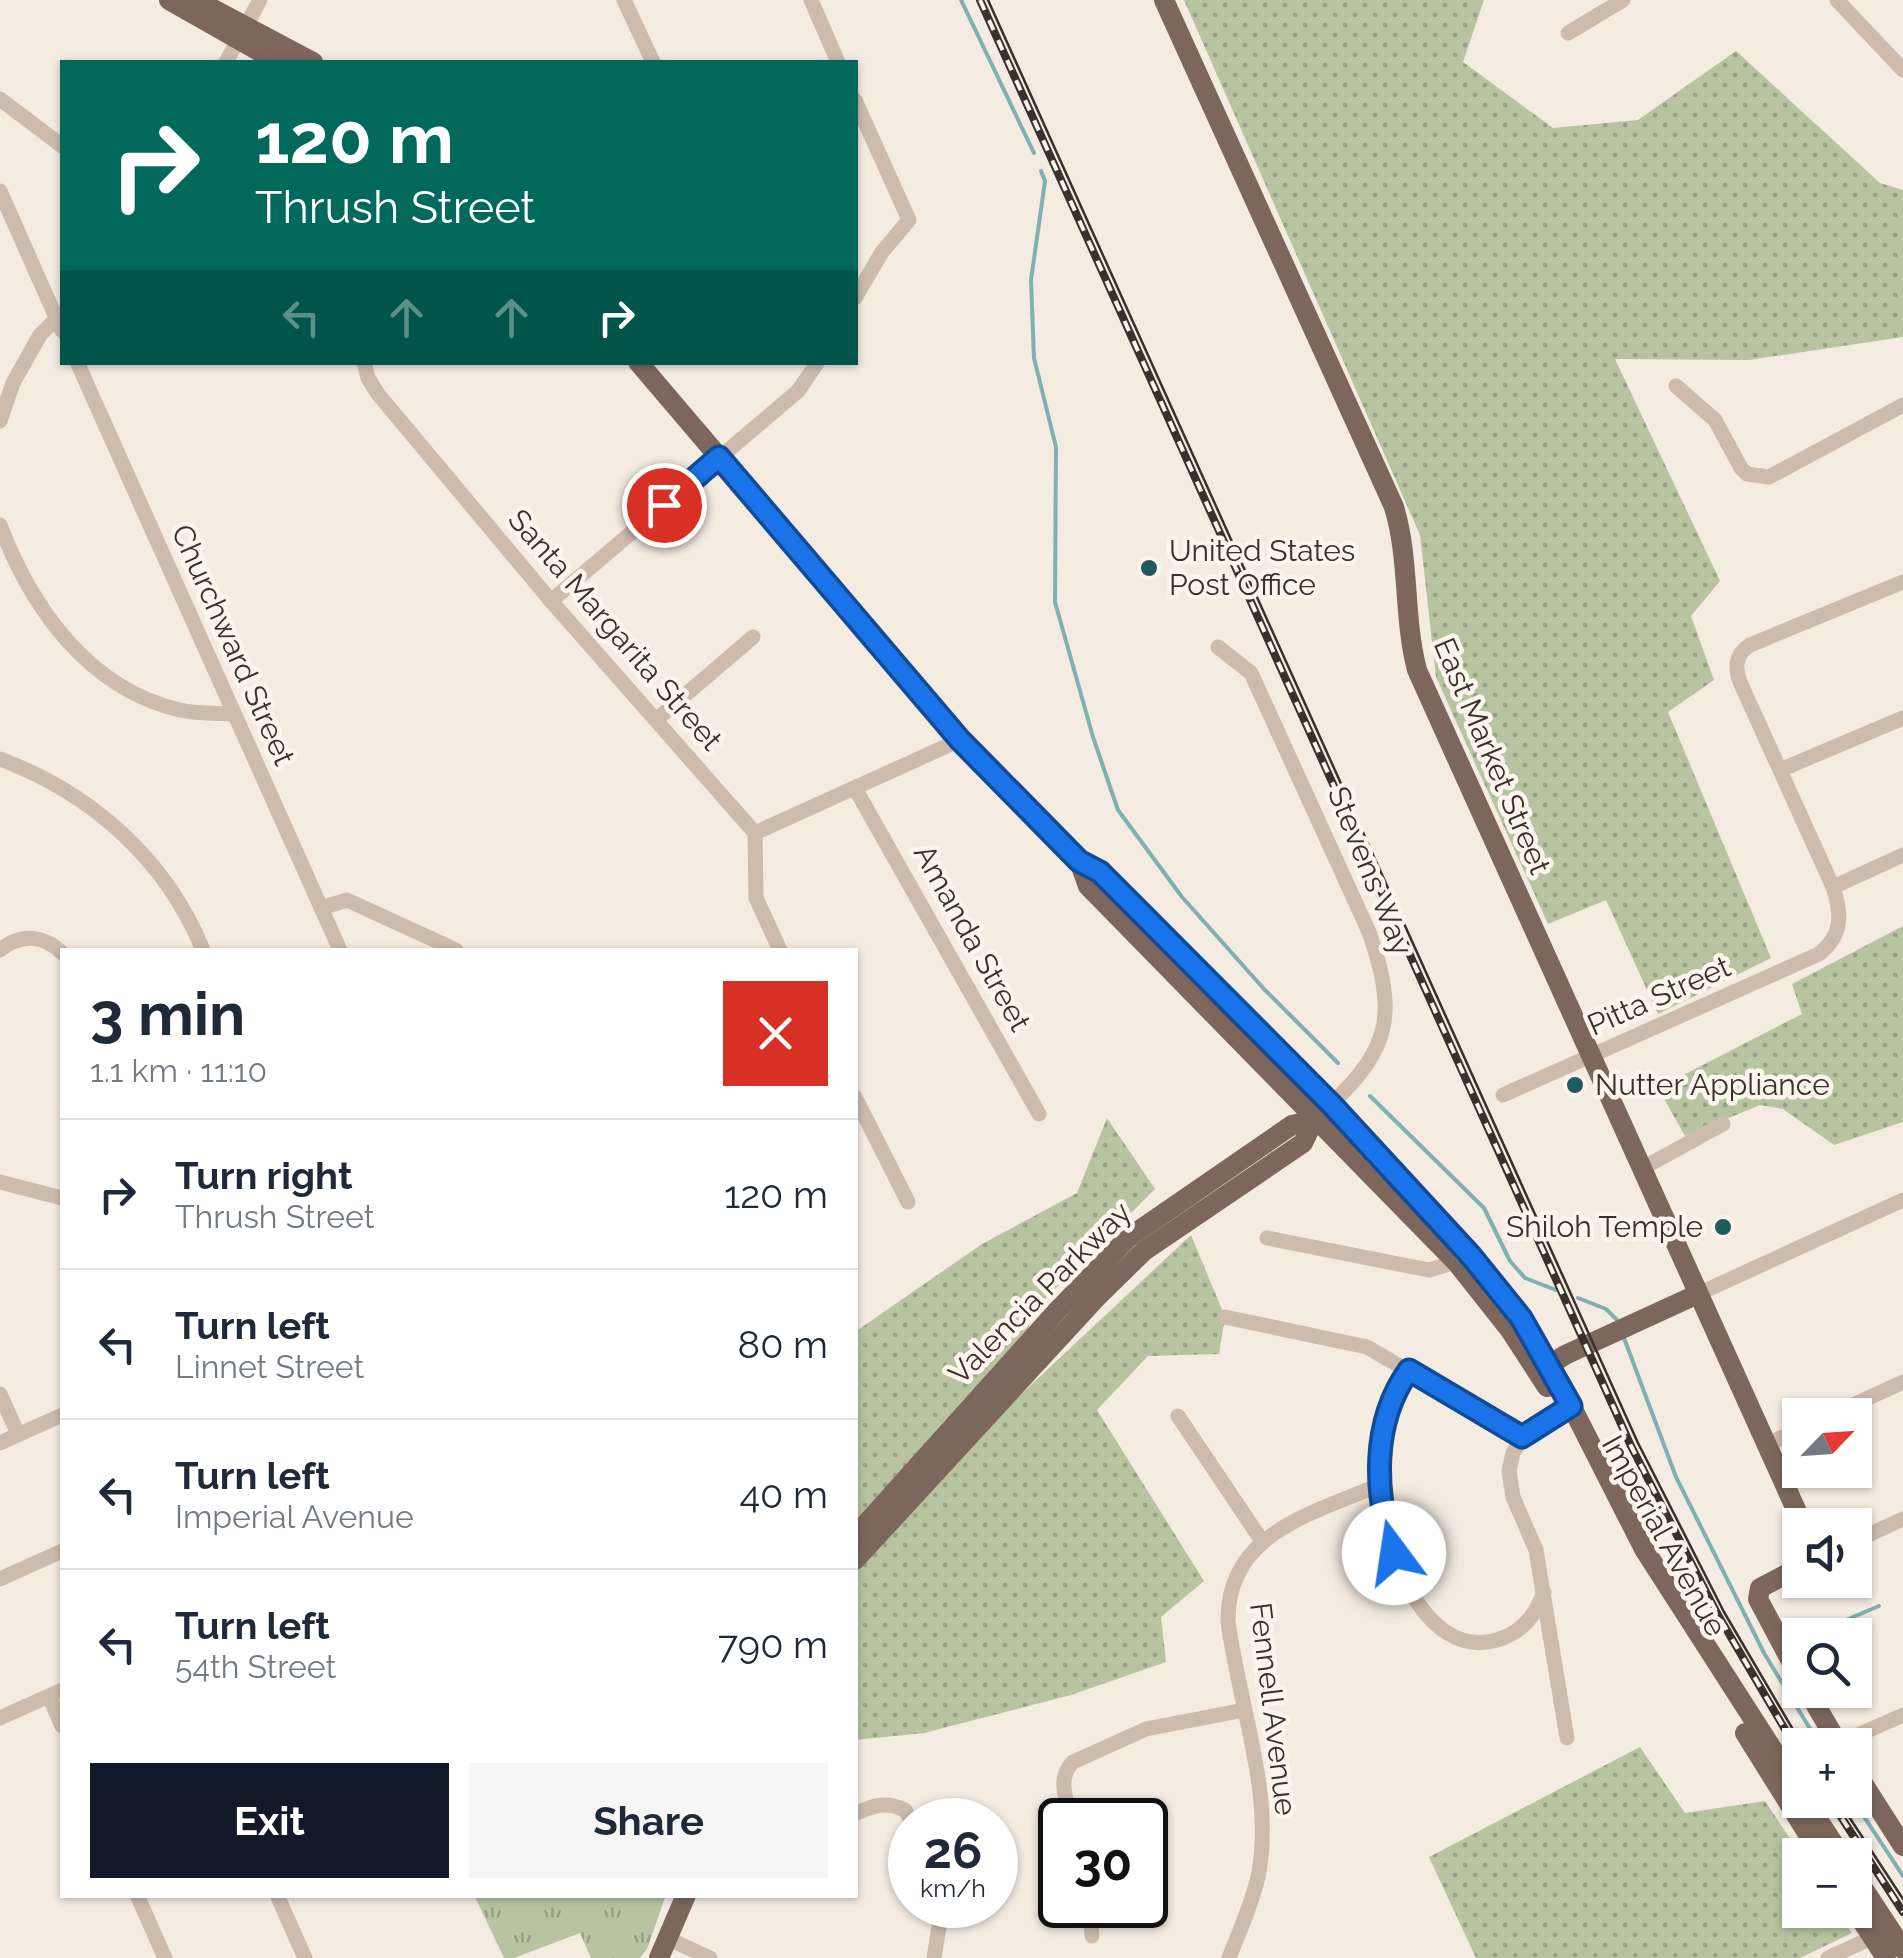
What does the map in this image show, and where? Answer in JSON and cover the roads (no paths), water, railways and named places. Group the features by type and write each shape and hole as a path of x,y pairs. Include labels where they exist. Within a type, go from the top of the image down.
{"main road":[{"path":"169,0 308,60"},
{"path":"196,0 275,60"},
{"name":"East Market Street","path":"1164,0 1388,494 1400,534 1407,629 1417,670 1794,1508"},
{"name":"Imperial Avenue","path":"641,365 960,740 1079,861 1100,872 1331,1104 1464,1260 1482,1292 1545,1369 1644,1549 1782,1763"},
{"name":"Imperial Avenue","path":"1079,861 1088,886 1314,1120 1464,1260"},
{"name":"Stevens Way","path":"1314,1120 1331,1104"},
{"name":"Valencia Parkway","path":"858,1533 1057,1311 1128,1238 1292,1125 1314,1120"},
{"name":"Valencia Parkway","path":"858,1557 1144,1251 1303,1142 1314,1120"},
{"path":"1545,1369 1565,1355 1698,1294"},
{"path":"1782,1576 1760,1588 1760,1608 1782,1645"},
{"path":"1872,1798 1903,1846"},
{"path":"664,1949 685,1898"},
{"path":"1872,1914 1886,1958"},
{"path":"1872,1926 1903,1949"}],"street":[{"path":"227,60 260,0"},
{"path":"624,0 652,60"},
{"path":"811,0 837,60"},
{"path":"1568,33 1623,0"},
{"path":"1836,0 1903,70"},
{"path":"0,99 60,144"},
{"path":"858,107 909,220 882,252 858,293"},
{"path":"0,191 60,319"},
{"path":"0,422 13,383 40,335 60,322"},
{"name":"Churchward Street","path":"78,365 339,948"},
{"name":"Santa Margarita Street","path":"365,365 378,394 551,601 755,833"},
{"path":"802,365 808,378"},
{"path":"551,601 808,378 816,365"},
{"path":"1676,386 1716,420 1747,474 1769,477 1903,405"},
{"path":"0,524 26,587 42,610 59,633 107,677 180,710 234,714"},
{"path":"1903,582 1750,644 1736,666 1833,887 1903,854"},
{"path":"656,720 753,637"},
{"name":"Stevens Way","path":"1218,646 1251,673 1369,932 1382,977 1384,1029 1372,1062 1331,1104"},
{"path":"1780,770 1903,718"},
{"path":"779,948 756,898 755,833 960,740"},
{"path":"0,760 72,794 125,835 172,890 201,948"},
{"name":"Amanda Street","path":"856,790 1039,1114"},
{"name":"Pitta Street","path":"1503,1096 1819,954 1833,941 1840,919 1833,887"},
{"path":"321,908 347,900 452,948"},
{"path":"0,950 16,940 33,938 48,942 60,952"},
{"path":"858,1103 908,1202"},
{"path":"1641,1169 1723,1124"},
{"path":"0,1182 60,1197"},
{"path":"1698,1294 1901,1206"},
{"path":"1267,1238 1429,1270 1464,1260"},
{"path":"1225,1317 1367,1347 1522,1437"},
{"path":"1409,1370 1387,1417 1379,1484 1384,1525 1423,1613 1444,1632 1471,1642 1490,1641 1509,1636 1531,1618 1544,1592"},
{"path":"1868,1398 1903,1382"},
{"path":"0,1394 18,1434"},
{"path":"1566,1408 1522,1437 1513,1453 1509,1480 1536,1550 1567,1738"},
{"path":"0,1442 60,1415"},
{"path":"1178,1416 1262,1541 1286,1525 1379,1484"},
{"path":"1766,1445 1782,1437"},
{"path":"1872,1533 1903,1519"},
{"name":"Fennell Avenue","path":"1230,1958 1258,1879 1262,1843 1261,1808 1228,1621 1233,1582 1262,1541"},
{"path":"0,1578 60,1552"},
{"path":"0,1718 56,1693"},
{"path":"1066,1798 1062,1780 1064,1770 1072,1762 1146,1729 1244,1710"},
{"path":"1872,1730 1903,1716"},
{"path":"858,1813 888,1803"},
{"path":"138,1898 165,1958"},
{"path":"278,1898 305,1958"},
{"path":"934,1958 939,1928"},
{"path":"1091,1928 1092,1936"},
{"path":"1828,1958 1881,1934"},
{"path":"664,1949 710,1958"}],"waterway":[{"path":"961,0 1034,153"},
{"path":"1041,171 1045,181 1031,280 1034,358 1056,447 1055,602 1093,737 1118,810 1182,897 1264,989 1338,1063"},
{"path":"1370,1096 1484,1208 1510,1261 1525,1278 1556,1290"},
{"path":"1578,1298 1606,1309 1617,1320"},
{"path":"1624,1338 1676,1477 1764,1653 1810,1728"},
{"path":"1851,1618 1879,1606"},
{"path":"1865,1818 1903,1876"}],"tram line":[{"path":"988,0 1638,1443 1724,1612 1792,1728"},
{"path":"1850,1818 1903,1899"}],"railway":[{"path":"980,0 1631,1446 1718,1615 1784,1728"},
{"path":"1842,1818 1903,1912"}],"place":[{"name":"United States Post Office","path":"1149,568"},
{"name":"Nutter Appliance","path":"1575,1085"},
{"name":"Shiloh Temple","path":"1723,1227"}]}
